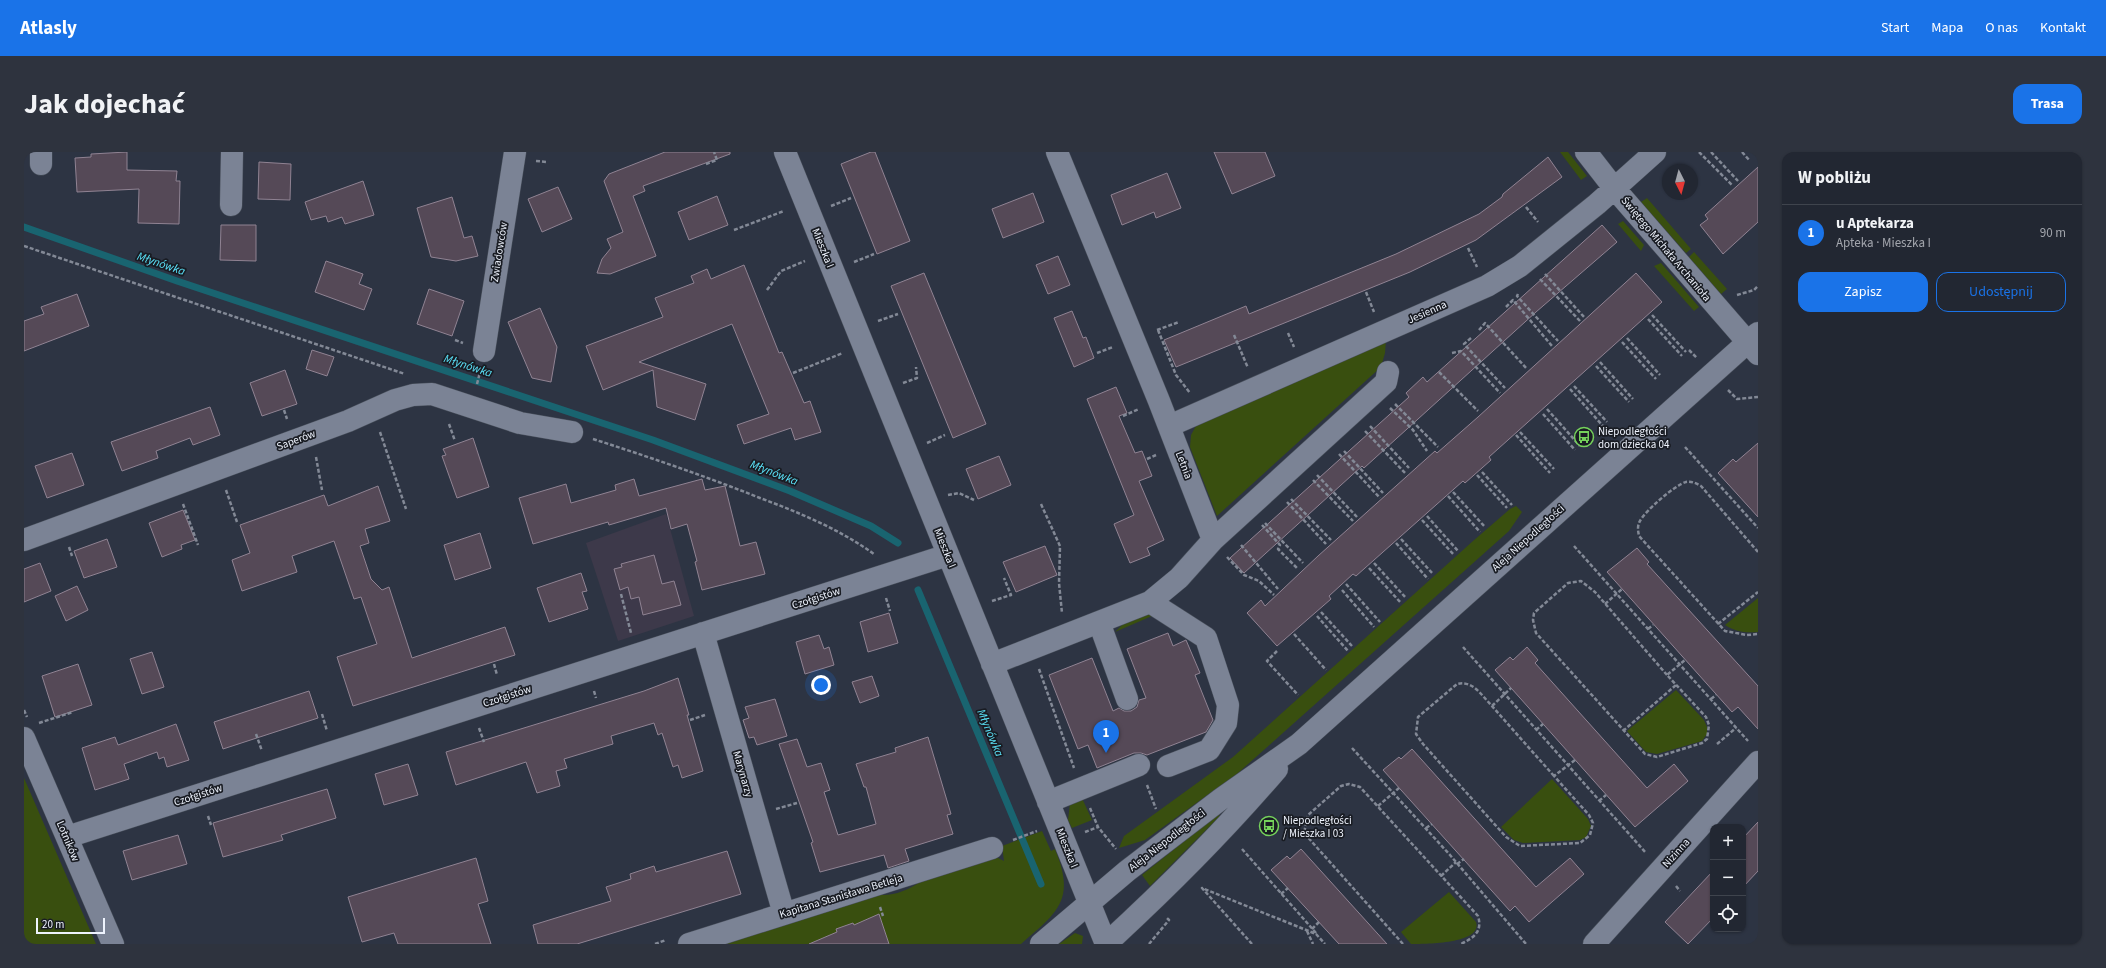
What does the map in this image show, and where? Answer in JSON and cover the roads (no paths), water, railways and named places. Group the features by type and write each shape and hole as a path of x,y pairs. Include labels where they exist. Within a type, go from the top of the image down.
{"street":[{"path":"231,205 232,152"},
{"name":"Zwiadowców","path":"482,359 515,152"},
{"name":"Mieszka I","path":"785,152 863,344 940,558 992,664 1106,944"},
{"name":"Letnia","path":"1057,152 1169,426 1217,537"},
{"name":"Świętego Michała Archanioła","path":"1586,152 1614,188 1755,343"},
{"name":"Jesienna","path":"1169,426 1486,286 1520,266 1655,152"},
{"name":"Aleja Niepodległości","path":"1041,944 1127,871 1221,799 1299,744 1755,343"},
{"path":"992,664 1150,602 1179,578 1217,537 1353,412 1381,384"},
{"name":"Saperów","path":"24,540 219,469 407,397 432,394 520,423 572,432"},
{"name":"Czołgistów","path":"66,837 704,633 883,566 940,558"},
{"path":"1150,602 1206,638 1228,705 1226,723 1209,750 1168,766"},
{"path":"1099,622 1126,699"},
{"name":"Marynarzy","path":"704,633 784,914"},
{"name":"Lotników","path":"30,731 66,837 113,944"},
{"name":"Aleja Niepodległości","path":"1106,944 1152,901 1238,815 1299,744"},
{"name":"Nizinna","path":"1594,944 1661,870 1754,752"},
{"path":"1048,802 1139,765"},
{"name":"Kapitana Stanisława Betleja","path":"689,944 1000,845"}],"waterway":[{"name":"Młynówka","path":"24,227 177,281 653,440 790,491 871,526 898,543"},
{"name":"Młynówka","path":"918,590 1041,884"}],"place":[{"name":"Niepodległości dom dziecka 04","path":"1584,437"},
{"name":"u Aptekarza","path":"1106,753"},
{"name":"Niepodległości / Mieszka I 03","path":"1269,826"}]}
